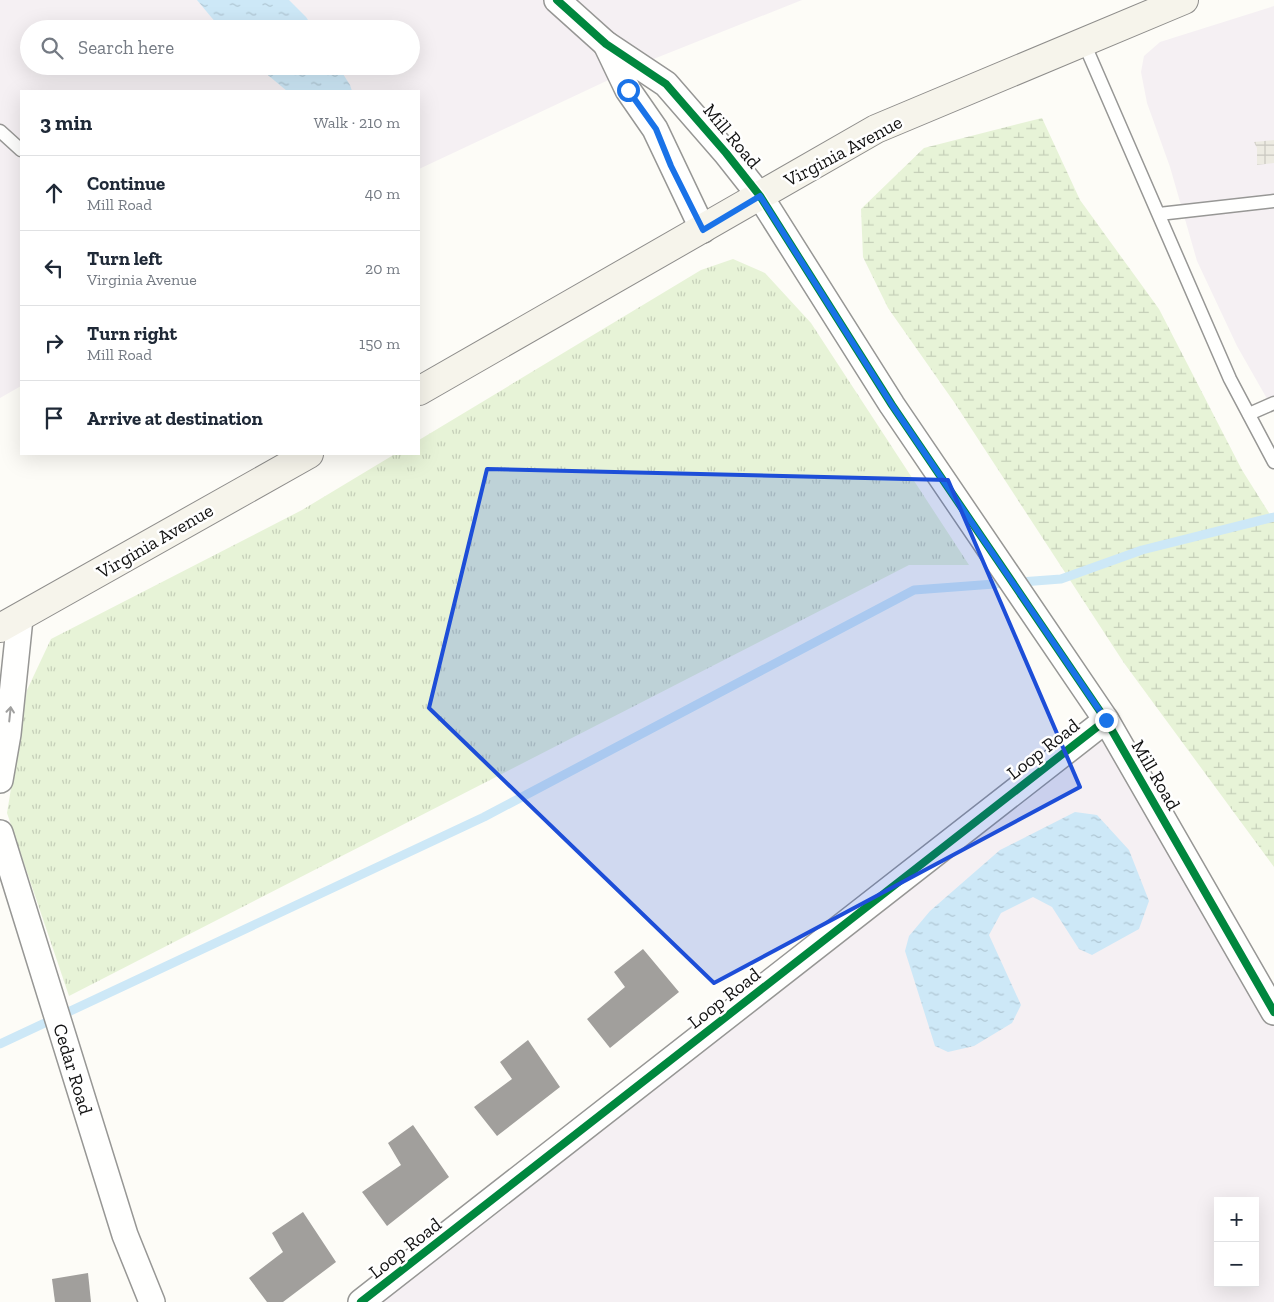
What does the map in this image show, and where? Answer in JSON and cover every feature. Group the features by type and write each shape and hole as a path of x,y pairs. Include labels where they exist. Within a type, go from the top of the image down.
{"main road":[{"name":"Virginia Avenue","path":"420,390 703,230 876,129 1186,1"},
{"name":"Virginia Avenue","path":"10,623 307,455"}],"street":[{"name":"Mill Road","path":"558,0 606,44 666,84 726,152 760,196 892,405 1106,720 1274,1012"},
{"name":"Mill Road","path":"606,44 628,90 656,129 671,166 703,230"},
{"path":"0,780 8,734 10,623"},
{"name":"Loop Road","path":"361,1302 1106,720"},
{"name":"Cedar Road","path":"0,833 125,1235 152,1302"}],"lane":[{"path":"1084,42 1230,379 1274,462"},
{"path":"0,131 20,149"},
{"path":"1159,214 1274,201"},
{"path":"1249,414 1274,403"}],"highlighted area":[{"path":"487,469 948,480 1080,787 714,983 429,708"}],"shaded area":[{"path":"0,0 802,0 651,60 420,169 420,90 20,90 20,387 0,398"},
{"path":"1274,6 1274,411 1237,346 1197,261 1170,167 1147,103 1141,72 1144,56 1160,42"},
{"path":"1274,140 1274,163 1257,165 1257,148 1254,142"},
{"path":"1106,720 1274,1012 1274,1302 361,1302"}],"green space":[{"path":"1042,118 1080,200 1159,309 1242,470 1274,521 1274,867 1124,663 954,402 888,308 863,257 861,209 924,148"},
{"path":"733,259 765,273 811,323 969,565 909,565 69,996 7,813 27,690 51,639 302,510 393,455 420,455 420,439 701,270"}],"water":[{"path":"197,0 289,0 308,20 214,20"},
{"path":"268,75 344,75 352,90 286,90"},
{"path":"1075,812 1097,815 1129,850 1149,901 1139,929 1092,955 1079,949 1052,907 1033,897 1001,913 989,935 1021,1005 1012,1023 974,1046 948,1052 935,1046 905,951 909,936 930,911 1000,850"}],"building":[{"path":"643,949 679,992 610,1048 587,1019 625,987 614,972"},
{"path":"528,1040 560,1087 497,1136 474,1107 512,1079 500,1062"},
{"path":"413,1125 449,1177 387,1226 362,1192 401,1165 388,1143"},
{"path":"303,1212 336,1262 283,1302 267,1302 249,1278 283,1252 272,1233"},
{"path":"88,1273 91,1302 55,1302 52,1279"}],"waterway":[{"path":"0,1044 484,817 914,590 1061,579 1142,550 1274,517"}],"cycle path":[{"path":"557,0 606,44 666,84 726,153 760,196 892,405 1106,720 1274,1012"},
{"path":"361,1302 1106,720"}],"route":[{"path":"628,90 656,129 671,166 703,230 760,196 892,405 1106,720"}]}
